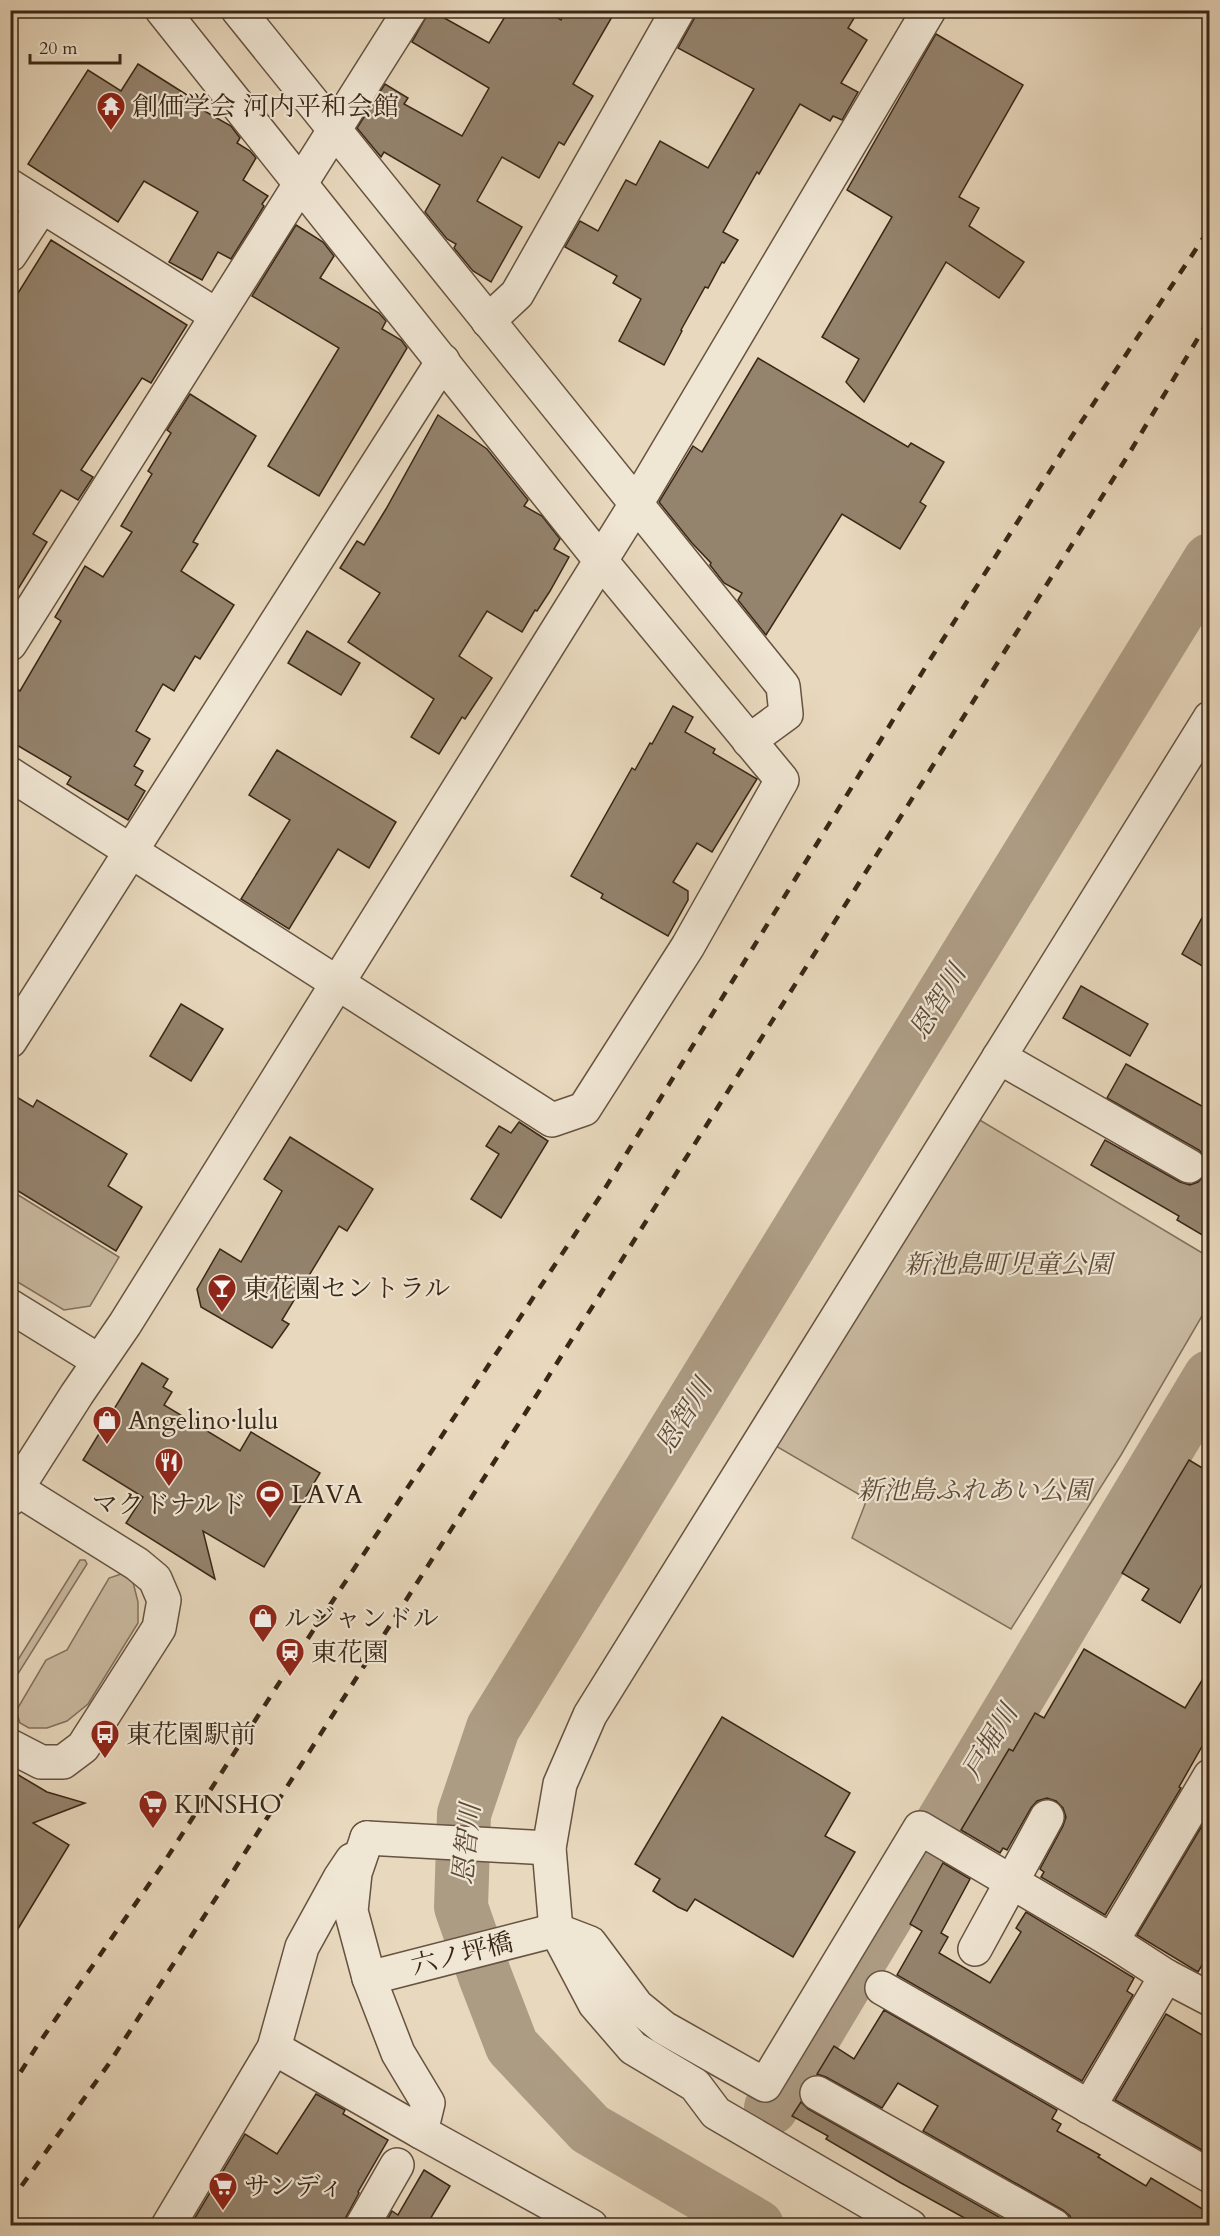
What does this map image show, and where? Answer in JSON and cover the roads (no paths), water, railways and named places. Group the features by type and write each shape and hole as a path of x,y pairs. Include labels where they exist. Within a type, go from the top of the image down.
{"street":[{"path":"10,774 552,1120 584,1109 688,946 782,780 601,561 162,10"},
{"path":"238,10 783,686 786,714 749,741"},
{"path":"10,644 410,10"},
{"path":"488,321 517,294 678,10"},
{"path":"10,1746 41,1762 63,1762 83,1747 159,1628 164,1600 155,1579 137,1564 14,1494 125,1324 601,561 929,10"},
{"path":"10,186 216,315"},
{"path":"10,255 42,206"},
{"path":"10,1041 442,362"},
{"path":"910,2226 716,2113 695,2085 633,2048 595,2004 556,1930 549,1848 560,1784 590,1715 1209,717"},
{"path":"999,1057 1189,1166"},
{"path":"10,1306 99,1361"},
{"path":"1112,1941 1209,1776"},
{"path":"975,1949 1047,1817"},
{"path":"556,1930 590,1942 637,2006 664,2028 765,2085 920,1828 1013,1881 1166,1976 1209,1999"},
{"path":"367,1838 549,1848"},
{"path":"367,1838 355,1874 351,1911 369,1978 398,2053 428,2103 421,2132"},
{"path":"168,2226 274,2048 302,1947 340,1878 367,1838"},
{"name":"六ノ坪橋","path":"369,1978 556,1930"},
{"path":"1089,2108 1166,1976"},
{"path":"882,1988 1209,2176"},
{"path":"274,2048 591,2226"},
{"path":"817,2093 1054,2226"},
{"path":"362,2226 397,2165"}],"waterway":[{"name":"恩智川","path":"757,2226 590,2129 512,2046 461,1907 464,1814 493,1728 1210,560"},
{"name":"戸堀川","path":"771,2108 1210,1377"}],"railway":[{"path":"10,2089 37,2046 163,1864 297,1655 601,1195 928,663 1074,433 1210,228"},
{"path":"10,2202 108,2065 533,1401 1127,457 1210,318"}],"place":[{"name":"創価学会 河内平和会館","path":"111,132"},
{"name":"東花園セントラル","path":"222,1314"},
{"name":"Angelino·lulu","path":"107,1446"},
{"name":"マクドナルド","path":"169,1488"},
{"name":"LAVA","path":"270,1520"},
{"name":"ルジャンドル","path":"263,1644"},
{"name":"東花園","path":"290,1678"},
{"name":"東花園駅前","path":"105,1760"},
{"name":"KINSHO","path":"153,1830"},
{"name":"サンディ","path":"223,2212"}],"park label":[{"name":"新池島町児童公園","path":"1008,1264"},
{"name":"新池島ふれあい公園","path":"974,1490"}]}
